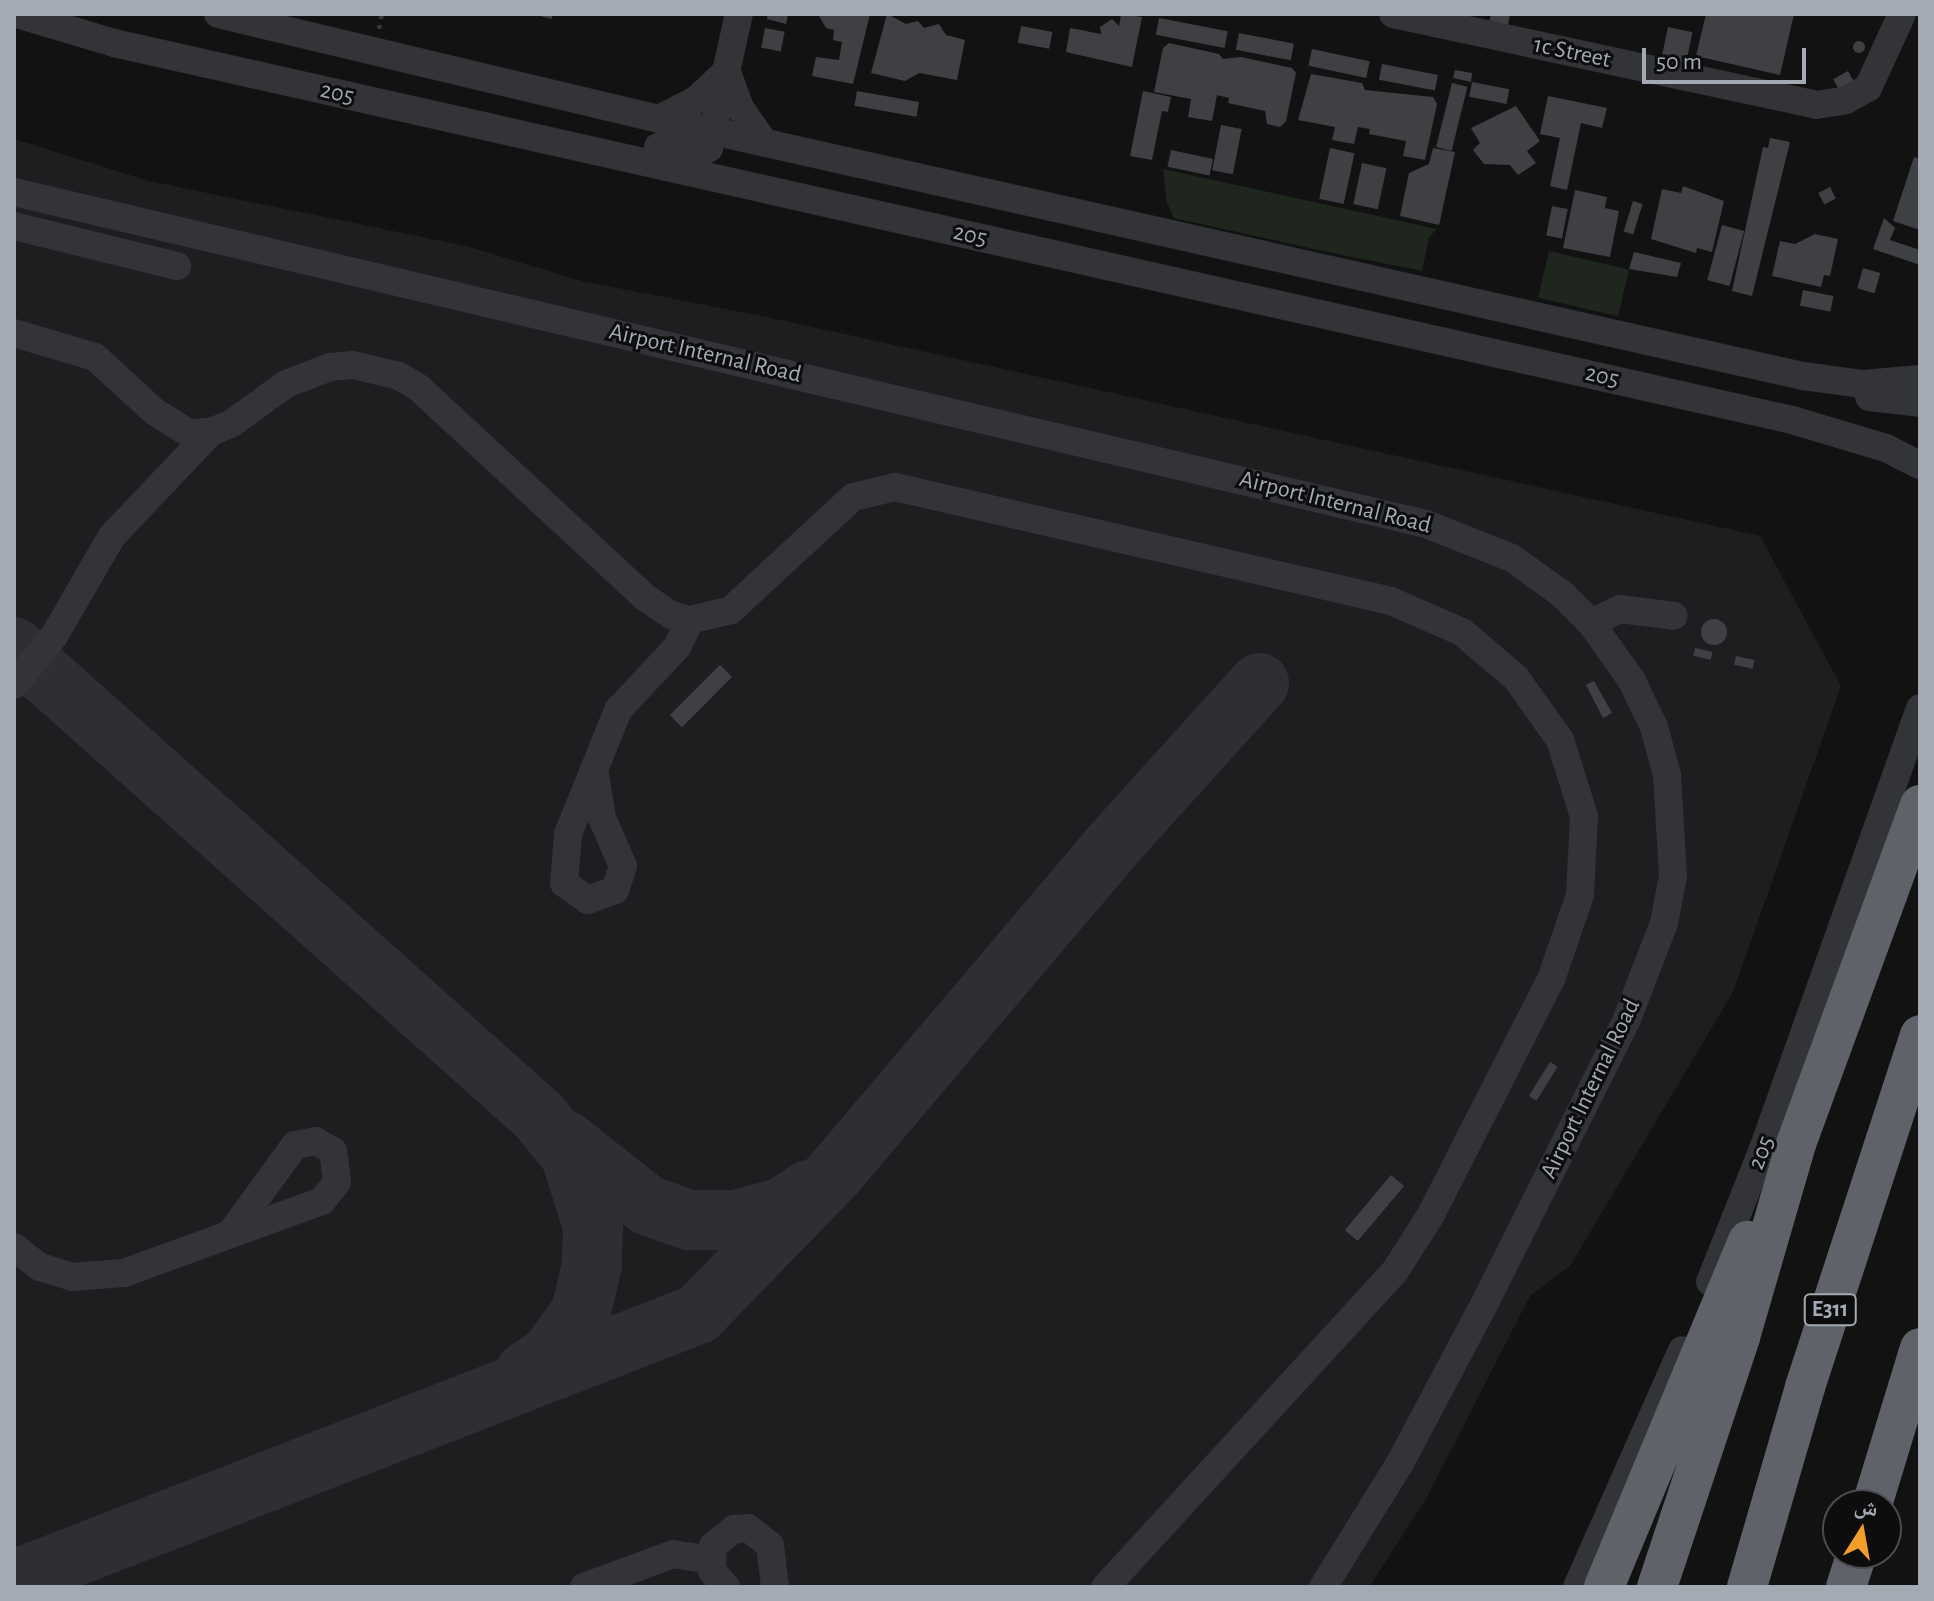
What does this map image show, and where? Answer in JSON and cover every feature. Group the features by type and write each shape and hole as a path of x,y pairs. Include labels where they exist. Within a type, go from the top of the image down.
{"highway":[{"path":"1657,1587 1740,1337 1796,1144 1920,805"},
{"name":"E311","path":"1747,1587 1805,1387 1920,1035"},
{"path":"1604,1587 1718,1306 1796,1144"},
{"path":"1877,1489 1920,1348"}],"street":[{"name":"205","path":"17,14 114,43 1792,420 1886,448 1920,465"},
{"name":"205","path":"218,14 659,119 1803,376 1863,384 1920,379"},
{"path":"480,126 551,123 699,154 709,148 715,131 739,14"},
{"name":"1c Street","path":"1393,14 1801,103 1846,100 1877,78 1902,14"},
{"path":"659,119 696,100 727,71"},
{"path":"727,71 740,108 763,141"},
{"name":"Airport Internal Road","path":"14,192 1426,524 1512,558 1562,594 1591,623 1632,681 1654,727 1667,775 1674,863 1664,923 1627,1019 1480,1312 1400,1463 1323,1587"},
{"path":"14,226 177,266"},
{"path":"14,333 95,357 173,426 189,433 211,432"},
{"path":"14,685 54,636 112,536 211,432 307,373 353,365 399,376 419,388 646,598 671,615 690,620 731,610 853,497 895,487 1352,590 1430,615 1498,660 1540,706 1560,740 1584,816 1580,895 1570,936 1432,1213 1374,1297 1105,1587"},
{"path":"1803,376 1861,395 1920,403"},
{"path":"1792,420 1883,434 1920,448"},
{"path":"1591,623 1620,609 1674,616"},
{"path":"595,775 618,710 677,647 690,620"},
{"name":"205","path":"1577,1587 1763,1149 1920,708"},
{"path":"14,1247 56,1273 89,1279 124,1273 230,1234"},
{"path":"711,1560 722,1535 748,1528 770,1545 775,1587"},
{"path":"584,1587 673,1554 711,1560"},
{"path":"711,1560 726,1587"}],"shaded area":[{"path":"14,139 149,181 466,246 582,281 772,318 1760,536 1841,686 1733,992 1570,1266 1530,1296 1426,1499 1369,1587 14,1587"},
{"path":"1163,169 1437,229 1429,237 1422,271 1318,250 1174,218 1167,203"},
{"path":"1549,251 1629,269 1618,316 1538,298"}],"building":[{"path":"532,14 552,14 552,19"},
{"path":"768,14 788,14 786,24 767,19"},
{"path":"818,14 870,14 853,84 812,76 816,57 839,60 842,42 833,40 834,30 826,28"},
{"path":"887,14 906,24 918,21 924,28 939,24 946,35 965,40 957,80 919,73 905,81 871,73"},
{"path":"1121,14 1142,17 1132,67 1066,52 1070,28 1101,34 1100,27 1112,19 1119,26"},
{"path":"1491,14 1510,14 1507,32 1488,28"},
{"path":"1706,14 1794,14 1780,75 1696,56"},
{"path":"1159,18 1228,31 1224,48 1156,35"},
{"path":"1021,26 1052,32 1049,49 1018,43"},
{"path":"1668,27 1692,32 1685,68 1660,63"},
{"path":"765,28 785,32 781,51 761,48"},
{"path":"1239,33 1294,44 1291,60 1236,50"},
{"path":"1859,41 1865,47 1859,53 1853,47"},
{"path":"1169,43 1219,54 1223,59 1241,57 1292,68 1296,73 1286,121 1280,127 1267,124 1265,111 1228,103 1229,98 1217,95 1212,121 1188,117 1191,99 1154,92 1163,48"},
{"path":"1312,49 1370,61 1366,78 1308,66"},
{"path":"1382,64 1438,75 1435,91 1379,80"},
{"path":"1455,70 1472,73 1471,82 1453,78"},
{"path":"1848,71 1857,87 1842,95 1833,79"},
{"path":"1311,74 1362,83 1365,90 1433,97 1437,104 1425,160 1403,156 1406,141 1369,134 1370,129 1358,127 1354,144 1332,140 1335,127 1298,120"},
{"path":"1472,82 1509,89 1506,104 1469,97"},
{"path":"1452,83 1468,87 1452,151 1436,147"},
{"path":"857,91 919,102 916,117 854,106"},
{"path":"1143,91 1171,97 1168,112 1162,111 1152,160 1130,156"},
{"path":"1548,96 1607,108 1602,128 1581,123 1567,190 1550,186 1560,138 1540,134"},
{"path":"1516,106 1540,141 1527,151 1536,163 1518,175 1510,165 1484,164 1473,150 1480,143 1471,128"},
{"path":"1221,125 1242,129 1233,174 1212,170"},
{"path":"1770,138 1790,142 1752,296 1732,291 1763,147 1768,148"},
{"path":"1330,148 1354,153 1344,204 1319,199"},
{"path":"1433,148 1455,152 1439,225 1400,216 1409,173 1429,164"},
{"path":"1171,150 1213,159 1210,176 1167,167"},
{"path":"1914,157 1920,159 1920,230 1893,221"},
{"path":"1362,163 1386,168 1378,209 1353,204"},
{"path":"1683,186 1724,201 1712,252 1697,248 1696,253 1651,239 1662,189 1681,193"},
{"path":"1830,187 1836,199 1824,204 1818,193"},
{"path":"1575,190 1607,197 1605,208 1619,211 1610,257 1563,248"},
{"path":"1633,201 1643,204 1633,235 1624,232"},
{"path":"1552,206 1568,209 1562,239 1546,235"},
{"path":"1884,218 1895,228 1890,240 1920,250 1920,265 1873,249"},
{"path":"1722,225 1744,231 1729,286 1707,280"},
{"path":"1815,234 1838,239 1830,276 1824,275 1821,287 1772,276 1780,241 1795,244"},
{"path":"1634,252 1681,263 1677,277 1629,269"},
{"path":"1863,268 1880,273 1875,293 1857,288"},
{"path":"1803,290 1833,296 1830,312 1800,306"},
{"path":"1714,619 1723,623 1727,632 1723,641 1714,645 1705,641 1701,632 1705,623"},
{"path":"1695,648 1713,652 1711,660 1693,656"},
{"path":"1736,656 1755,660 1753,669 1734,665"},
{"path":"720,665 732,677 682,727 670,715"},
{"path":"1594,681 1612,713 1603,718 1586,685"},
{"path":"1550,1062 1558,1067 1536,1101 1529,1096"},
{"path":"1391,1175 1404,1186 1358,1241 1345,1230"}],"taxiway":[{"path":"14,647 539,1116 571,1156 593,1227 592,1265 581,1312 550,1355 526,1371"},
{"path":"14,1580 698,1314 834,1174 1111,847 1259,683"},
{"path":"565,1140 647,1205 689,1220 735,1220 781,1208 809,1190"}]}
